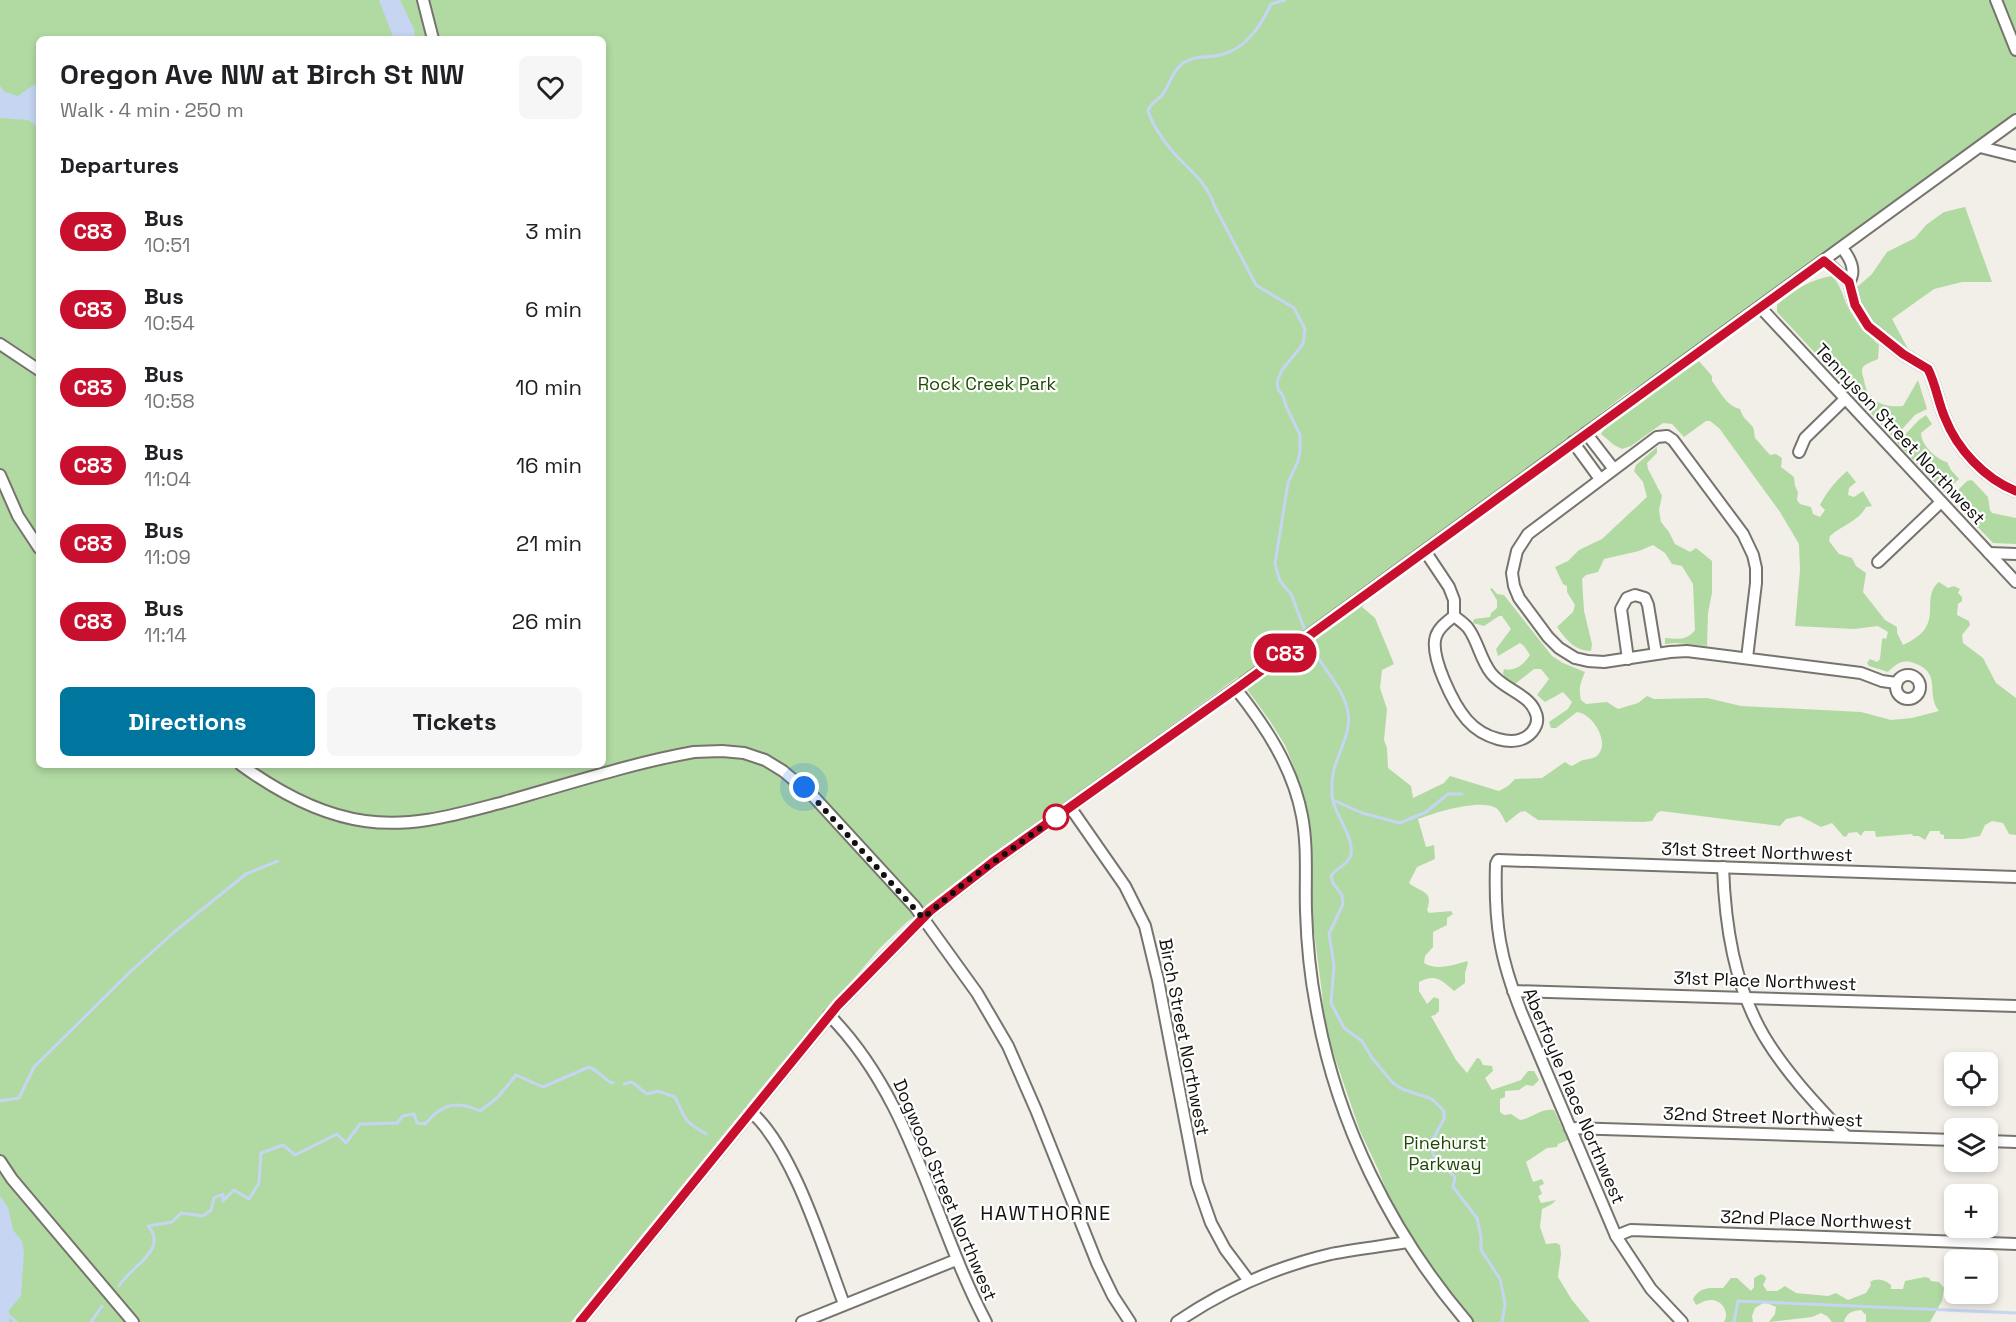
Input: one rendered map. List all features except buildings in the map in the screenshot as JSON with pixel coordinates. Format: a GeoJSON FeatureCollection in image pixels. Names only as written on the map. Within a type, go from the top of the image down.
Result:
{"type":"FeatureCollection","features":[{"type":"Feature","properties":{"kind":"street"},"geometry":{"type":"LineString","coordinates":[[423,0],[432,36]]}},
{"type":"Feature","properties":{"kind":"street"},"geometry":{"type":"LineString","coordinates":[[1996,0],[2016,50]]}},
{"type":"Feature","properties":{"kind":"street"},"geometry":{"type":"LineString","coordinates":[[580,1322],[829,1015],[869,971],[923,918],[966,882],[1761,308],[2016,120]]}},
{"type":"Feature","properties":{"kind":"street"},"geometry":{"type":"LineString","coordinates":[[1980,147],[2016,156]]}},
{"type":"Feature","properties":{"kind":"street"},"geometry":{"type":"LineString","coordinates":[[1842,248],[1850,258],[1852,266],[1852,277],[1849,282]]}},
{"type":"Feature","properties":{"kind":"street"},"geometry":{"type":"LineString","coordinates":[[1824,261],[1849,282],[1855,305],[1868,326],[1894,348],[1928,369],[1945,419],[1962,448],[1989,475],[2016,491]]}},
{"type":"Feature","properties":{"kind":"street","name":"Tennyson Street Northwest"},"geometry":{"type":"LineString","coordinates":[[1761,308],[2016,582]]}},
{"type":"Feature","properties":{"kind":"street"},"geometry":{"type":"LineString","coordinates":[[0,344],[36,368]]}},
{"type":"Feature","properties":{"kind":"street"},"geometry":{"type":"LineString","coordinates":[[1799,452],[1805,438],[1845,399]]}},
{"type":"Feature","properties":{"kind":"street"},"geometry":{"type":"LineString","coordinates":[[1586,433],[1614,468]]}},
{"type":"Feature","properties":{"kind":"street"},"geometry":{"type":"LineString","coordinates":[[1747,658],[1756,572],[1753,555],[1743,534],[1670,438],[1664,435],[1657,437],[1614,468],[1524,538],[1514,558],[1513,582],[1519,598],[1548,637],[1563,651],[1577,659],[1591,662],[1687,651],[1861,673],[1882,681],[1896,683]]}},
{"type":"Feature","properties":{"kind":"street"},"geometry":{"type":"LineString","coordinates":[[1573,442],[1600,479]]}},
{"type":"Feature","properties":{"kind":"street"},"geometry":{"type":"LineString","coordinates":[[0,475],[18,516],[36,543]]}},
{"type":"Feature","properties":{"kind":"street"},"geometry":{"type":"LineString","coordinates":[[1878,562],[1941,502]]}},
{"type":"Feature","properties":{"kind":"street"},"geometry":{"type":"LineString","coordinates":[[1425,551],[1449,587],[1454,600],[1454,616],[1437,633],[1435,645],[1444,680],[1459,710],[1472,725],[1499,739],[1509,742],[1523,739],[1537,724],[1534,708],[1526,699],[1504,687],[1493,676],[1485,665],[1470,631],[1454,616]]}},
{"type":"Feature","properties":{"kind":"street"},"geometry":{"type":"LineString","coordinates":[[1989,553],[2016,554]]}},
{"type":"Feature","properties":{"kind":"street"},"geometry":{"type":"LineString","coordinates":[[1628,659],[1621,609],[1627,598],[1635,595],[1645,598],[1648,605],[1656,654]]}},
{"type":"Feature","properties":{"kind":"street"},"geometry":{"type":"LineString","coordinates":[[1236,689],[1276,747],[1298,798],[1304,825],[1310,964],[1324,1047],[1340,1100],[1366,1164],[1389,1210],[1448,1300],[1467,1322]]}},
{"type":"Feature","properties":{"kind":"street"},"geometry":{"type":"LineString","coordinates":[[246,768],[288,794],[328,812],[359,820],[396,824],[448,817],[689,753],[722,751],[744,753],[774,765],[804,787],[907,898],[977,993],[1008,1046],[1097,1263],[1113,1296],[1130,1322]]}},
{"type":"Feature","properties":{"kind":"street","name":"Birch Street Northwest"},"geometry":{"type":"LineString","coordinates":[[1070,807],[1125,885],[1145,926],[1158,981],[1197,1183],[1214,1230],[1249,1281]]}},
{"type":"Feature","properties":{"kind":"street","name":"31st Street Northwest"},"geometry":{"type":"LineString","coordinates":[[1498,860],[2016,877]]}},
{"type":"Feature","properties":{"kind":"street","name":"Aberfoyle Place Northwest"},"geometry":{"type":"LineString","coordinates":[[1498,860],[1495,892],[1498,936],[1503,962],[1513,991],[1616,1236],[1651,1289],[1682,1322]]}},
{"type":"Feature","properties":{"kind":"street"},"geometry":{"type":"LineString","coordinates":[[1723,867],[1731,944],[1746,997],[1774,1052],[1813,1101],[1846,1136]]}},
{"type":"Feature","properties":{"kind":"street","name":"31st Place Northwest"},"geometry":{"type":"LineString","coordinates":[[1513,991],[2016,1006]]}},
{"type":"Feature","properties":{"kind":"street","name":"Dogwood Street Northwest"},"geometry":{"type":"LineString","coordinates":[[829,1015],[866,1060],[894,1106],[915,1153],[956,1260],[986,1322]]}},
{"type":"Feature","properties":{"kind":"street"},"geometry":{"type":"LineString","coordinates":[[751,1112],[767,1129],[792,1172],[844,1304]]}},
{"type":"Feature","properties":{"kind":"street","name":"32nd Street Northwest"},"geometry":{"type":"LineString","coordinates":[[1570,1128],[1944,1140]]}},
{"type":"Feature","properties":{"kind":"street"},"geometry":{"type":"LineString","coordinates":[[1998,1141],[2016,1142]]}},
{"type":"Feature","properties":{"kind":"street"},"geometry":{"type":"LineString","coordinates":[[0,1161],[12,1179],[133,1322]]}},
{"type":"Feature","properties":{"kind":"street","name":"32nd Place Northwest"},"geometry":{"type":"LineString","coordinates":[[1616,1236],[1631,1230],[2016,1244]]}},
{"type":"Feature","properties":{"kind":"street"},"geometry":{"type":"LineString","coordinates":[[1177,1322],[1206,1303],[1249,1281],[1323,1256],[1408,1242]]}},
{"type":"Feature","properties":{"kind":"street"},"geometry":{"type":"LineString","coordinates":[[802,1322],[956,1260]]}},
{"type":"Feature","properties":{"kind":"green space","name":"Rock Creek Park"},"geometry":{"type":"Polygon","coordinates":[[[0,0],[2016,0],[2016,116],[1697,348],[1623,396],[1408,558],[1362,607],[1375,618],[1394,664],[1382,670],[1380,688],[1387,709],[1384,740],[1387,748],[1388,768],[1411,786],[1413,798],[1444,783],[1450,776],[1499,791],[1515,779],[1542,778],[1565,762],[1573,766],[1597,756],[1601,750],[1601,737],[1598,730],[1594,723],[1583,714],[1577,712],[1556,728],[1551,728],[1549,722],[1568,709],[1572,702],[1563,692],[1545,702],[1537,695],[1549,679],[1541,669],[1534,669],[1515,684],[1506,680],[1504,669],[1519,666],[1530,655],[1520,643],[1498,656],[1496,649],[1511,629],[1502,616],[1484,626],[1473,623],[1474,619],[1490,617],[1497,608],[1497,600],[1490,589],[1492,588],[1497,594],[1504,595],[1552,656],[1585,672],[1580,692],[1581,700],[1586,704],[1607,702],[1618,709],[1638,703],[1647,696],[1654,699],[1707,698],[1741,706],[1861,712],[1891,720],[1912,718],[1939,711],[1933,698],[1931,678],[1923,667],[1903,662],[1888,672],[1869,666],[1867,663],[1870,659],[1877,662],[1880,659],[1882,640],[1886,639],[1888,632],[1878,626],[1854,629],[1795,626],[1800,570],[1799,544],[1780,512],[1719,428],[1710,421],[1706,421],[1684,437],[1672,424],[1663,423],[1631,446],[1622,449],[1601,434],[1606,426],[1699,361],[1712,376],[1712,381],[1724,398],[1731,405],[1740,409],[1753,428],[1755,438],[1770,455],[1776,454],[1782,458],[1781,467],[1794,477],[1798,492],[1797,500],[1800,504],[1811,507],[1813,514],[1820,517],[1825,510],[1820,505],[1847,471],[1856,482],[1849,488],[1848,495],[1854,497],[1863,491],[1872,506],[1866,507],[1859,516],[1830,536],[1829,541],[1839,554],[1852,558],[1856,566],[1866,573],[1863,592],[1885,620],[1897,627],[1897,633],[1903,645],[1919,635],[1929,622],[1932,592],[1939,582],[1948,588],[1954,586],[1960,589],[1958,593],[1962,597],[1962,601],[1958,604],[1957,615],[1969,621],[1970,625],[1962,635],[1963,643],[1983,658],[1996,683],[2016,698],[2016,835],[2009,834],[2003,823],[1992,821],[1985,825],[1980,836],[1963,839],[1944,839],[1940,831],[1930,831],[1925,840],[1912,834],[1876,837],[1875,831],[1864,831],[1861,836],[1857,832],[1848,833],[1844,837],[1832,823],[1821,827],[1800,816],[1786,819],[1780,826],[1661,811],[1652,821],[1644,822],[1538,820],[1525,811],[1520,812],[1506,823],[1501,813],[1489,805],[1457,807],[1418,819],[1426,847],[1434,845],[1435,859],[1417,867],[1409,883],[1428,895],[1427,910],[1429,913],[1451,911],[1453,914],[1447,918],[1447,925],[1433,932],[1433,947],[1425,956],[1424,963],[1439,967],[1467,961],[1468,963],[1465,983],[1454,991],[1438,979],[1430,978],[1419,982],[1419,991],[1427,1004],[1434,997],[1439,999],[1439,1011],[1431,1016],[1456,1060],[1467,1073],[1477,1058],[1483,1065],[1492,1066],[1493,1071],[1485,1078],[1492,1090],[1521,1080],[1528,1071],[1534,1071],[1539,1080],[1533,1086],[1526,1085],[1519,1090],[1505,1091],[1505,1097],[1500,1099],[1500,1112],[1504,1115],[1511,1114],[1520,1120],[1545,1110],[1554,1110],[1568,1140],[1558,1144],[1557,1147],[1547,1148],[1526,1162],[1533,1182],[1542,1179],[1544,1184],[1539,1186],[1542,1194],[1538,1196],[1541,1203],[1556,1200],[1542,1209],[1540,1227],[1546,1244],[1560,1245],[1558,1277],[1572,1300],[1590,1322],[1471,1322],[1451,1298],[1394,1210],[1360,1131],[1325,1029],[1309,893],[1311,858],[1309,817],[1285,745],[1238,677],[982,863],[907,922],[880,948],[778,1067],[571,1322],[0,1322],[0,0]]]}},
{"type":"Feature","properties":{"kind":"green space"},"geometry":{"type":"Polygon","coordinates":[[[1965,207],[1992,282],[1962,282],[1934,289],[1892,319],[1909,351],[1876,325],[1865,310],[1855,289],[1872,274],[1887,252],[1915,238],[1926,225],[1944,212],[1965,207]]]}},
{"type":"Feature","properties":{"kind":"green space"},"geometry":{"type":"Polygon","coordinates":[[[1832,276],[1856,320],[1879,345],[1878,359],[1865,365],[1862,369],[1866,387],[1872,398],[1889,406],[1903,406],[1918,380],[1927,409],[1915,415],[1894,438],[1777,312],[1777,305],[1795,290],[1832,276]]]}},
{"type":"Feature","properties":{"kind":"green space"},"geometry":{"type":"Polygon","coordinates":[[[1926,415],[1932,424],[1921,433],[1924,442],[1934,455],[1947,462],[1959,479],[1944,492],[1897,443],[1926,415]]]}},
{"type":"Feature","properties":{"kind":"green space"},"geometry":{"type":"Polygon","coordinates":[[[1657,447],[1657,453],[1647,463],[1662,496],[1659,510],[1661,522],[1675,544],[1690,552],[1696,548],[1712,561],[1712,593],[1708,613],[1707,646],[1665,644],[1665,638],[1685,638],[1695,630],[1693,584],[1682,566],[1672,564],[1665,553],[1653,545],[1639,551],[1604,559],[1598,572],[1586,575],[1582,579],[1584,611],[1592,644],[1591,651],[1580,649],[1571,644],[1557,627],[1573,612],[1575,605],[1555,567],[1568,561],[1579,550],[1602,539],[1647,497],[1643,482],[1634,471],[1636,465],[1657,447]]]}},
{"type":"Feature","properties":{"kind":"green space"},"geometry":{"type":"Polygon","coordinates":[[[1972,480],[1988,497],[1992,513],[2016,518],[2016,544],[1993,543],[1950,498],[1967,481],[1972,480]]]}},
{"type":"Feature","properties":{"kind":"green space"},"geometry":{"type":"Polygon","coordinates":[[[1761,1274],[1765,1276],[1763,1285],[1767,1291],[1777,1291],[1785,1286],[1796,1293],[1828,1296],[1836,1293],[1848,1300],[1866,1293],[1871,1285],[1870,1282],[1875,1280],[1886,1282],[1891,1285],[1891,1289],[1903,1289],[1905,1281],[1925,1277],[1939,1282],[1944,1288],[1942,1301],[1930,1322],[1866,1322],[1866,1315],[1861,1310],[1850,1313],[1844,1322],[1832,1322],[1821,1313],[1812,1317],[1769,1322],[1775,1314],[1776,1307],[1765,1302],[1755,1308],[1752,1316],[1753,1322],[1724,1322],[1726,1314],[1722,1304],[1709,1300],[1696,1305],[1693,1299],[1702,1290],[1723,1288],[1731,1278],[1737,1278],[1751,1291],[1754,1287],[1754,1278],[1761,1274]]]}},
{"type":"Feature","properties":{"kind":"water"},"geometry":{"type":"Polygon","coordinates":[[[379,0],[400,0],[414,29],[415,36],[393,36],[379,0]]]}},
{"type":"Feature","properties":{"kind":"water"},"geometry":{"type":"Polygon","coordinates":[[[36,85],[36,126],[28,120],[0,118],[0,86],[5,92],[18,96],[36,85]]]}},
{"type":"Feature","properties":{"kind":"water"},"geometry":{"type":"Polygon","coordinates":[[[0,1196],[8,1207],[13,1230],[22,1241],[24,1253],[21,1296],[9,1310],[9,1322],[0,1322],[0,1196]]]}},
{"type":"Feature","properties":{"kind":"waterway"},"geometry":{"type":"LineString","coordinates":[[1285,0],[1271,4],[1257,29],[1237,48],[1220,55],[1188,60],[1179,66],[1163,94],[1148,111],[1166,143],[1207,190],[1256,285],[1294,308],[1305,329],[1303,344],[1282,370],[1277,382],[1278,389],[1300,435],[1300,450],[1298,461],[1288,483],[1275,564],[1280,581],[1291,594],[1306,633]]}},
{"type":"Feature","properties":{"kind":"waterway"},"geometry":{"type":"LineString","coordinates":[[1308,639],[1341,692],[1349,720],[1332,784],[1333,801],[1351,844],[1351,851],[1348,860],[1331,876],[1342,895],[1343,904],[1329,934],[1334,965],[1331,1003],[1344,1028],[1362,1041],[1372,1058],[1393,1083],[1402,1089],[1432,1099],[1444,1111],[1444,1119],[1432,1141],[1433,1154],[1436,1160],[1455,1177],[1453,1187],[1477,1218],[1481,1250],[1500,1279],[1505,1305],[1502,1322]]}},
{"type":"Feature","properties":{"kind":"waterway"},"geometry":{"type":"LineString","coordinates":[[1333,800],[1362,813],[1400,823],[1426,812],[1448,794],[1462,794]]}},
{"type":"Feature","properties":{"kind":"waterway"},"geometry":{"type":"LineString","coordinates":[[0,1101],[19,1098],[34,1067],[173,933],[246,874],[278,861]]}},
{"type":"Feature","properties":{"kind":"waterway"},"geometry":{"type":"LineString","coordinates":[[119,1286],[151,1250],[154,1243],[148,1226],[172,1222],[181,1213],[203,1216],[211,1210],[214,1198],[223,1194],[223,1201],[234,1190],[249,1199],[259,1183],[261,1153],[283,1145],[295,1155],[337,1134],[346,1143],[360,1124],[397,1123],[403,1116],[414,1114],[417,1123],[425,1124],[437,1112],[450,1106],[464,1106],[480,1111],[498,1097],[516,1075],[543,1087],[589,1067],[613,1083]]}},
{"type":"Feature","properties":{"kind":"waterway"},"geometry":{"type":"LineString","coordinates":[[624,1084],[632,1082],[647,1094],[658,1091],[675,1097],[686,1119],[706,1134]]}},
{"type":"Feature","properties":{"kind":"waterway"},"geometry":{"type":"LineString","coordinates":[[1734,1322],[1738,1301],[2016,1313]]}},
{"type":"Feature","properties":{"kind":"waterway"},"geometry":{"type":"LineString","coordinates":[[91,1322],[102,1306]]}},
{"type":"Feature","properties":{"kind":"waterway"},"geometry":{"type":"LineString","coordinates":[[0,1308],[16,1322]]}},
{"type":"Feature","properties":{"kind":"bus line","name":"C83"},"geometry":{"type":"LineString","coordinates":[[580,1322],[838,1005],[930,911],[993,862],[1236,689],[1824,261],[1849,282],[1858,312],[1868,326],[1886,342],[1928,369],[1945,419],[1962,448],[1989,475],[2016,491]]}},
{"type":"Feature","properties":{"kind":"district","name":"HAWTHORNE"},"geometry":{"type":"Point","coordinates":[1046,1213]}},
{"type":"Feature","properties":{"kind":"route"},"geometry":{"type":"LineString","coordinates":[[804,787],[923,918],[966,882],[1056,817]]}},
{"type":"Feature","properties":{"kind":"park label","name":"Pinehurst Parkway"},"geometry":{"type":"Point","coordinates":[1445,1153]}}]}
